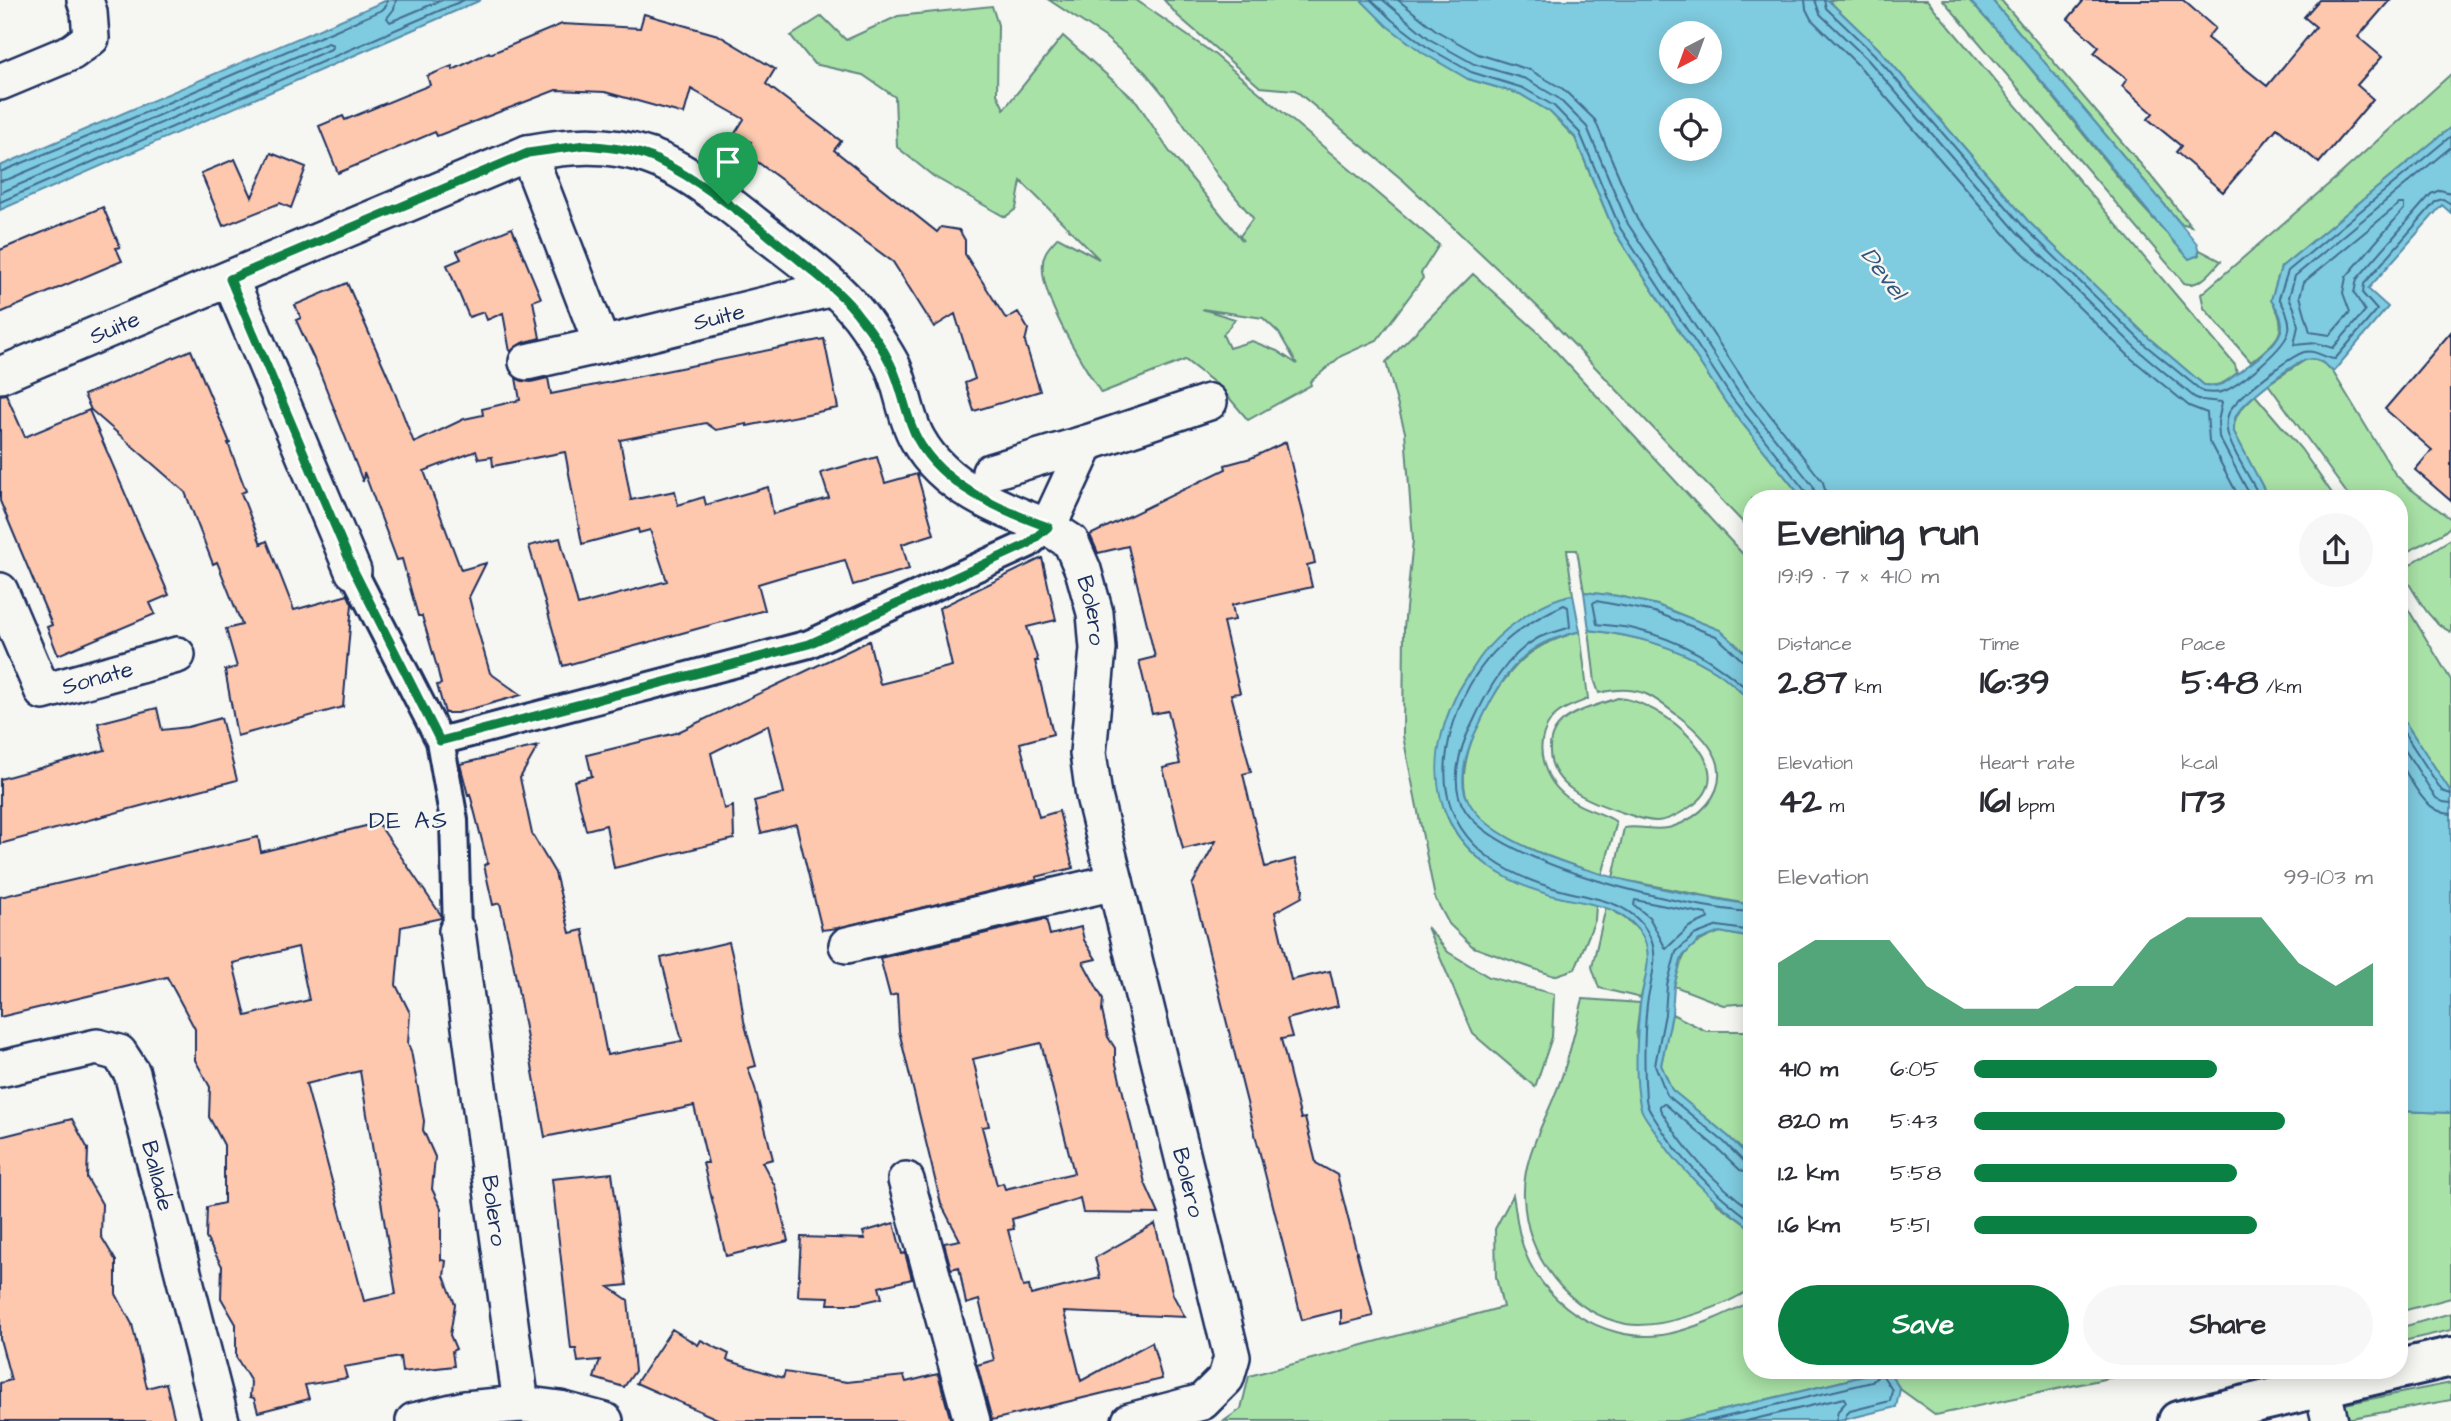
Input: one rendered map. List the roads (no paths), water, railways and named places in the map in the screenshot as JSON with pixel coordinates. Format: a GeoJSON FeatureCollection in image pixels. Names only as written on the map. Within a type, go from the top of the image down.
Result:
{"type":"FeatureCollection","features":[{"type":"Feature","properties":{"kind":"main road"},"geometry":{"type":"LineString","coordinates":[[2408,1367],[2451,1357]]}},
{"type":"Feature","properties":{"kind":"main road"},"geometry":{"type":"LineString","coordinates":[[2178,1421],[2324,1393],[2368,1379]]}},
{"type":"Feature","properties":{"kind":"street"},"geometry":{"type":"LineString","coordinates":[[0,82],[72,52],[91,38],[85,0]]}},
{"type":"Feature","properties":{"kind":"street","name":"Suite"},"geometry":{"type":"LineString","coordinates":[[0,375],[528,153],[585,145],[612,148],[650,157],[687,176],[728,204],[833,288],[859,315],[892,365],[918,440],[945,475],[1012,514],[1048,527]]}},
{"type":"Feature","properties":{"kind":"street"},"geometry":{"type":"LineString","coordinates":[[528,153],[602,345]]}},
{"type":"Feature","properties":{"kind":"street"},"geometry":{"type":"LineString","coordinates":[[230,279],[354,571],[440,741],[454,820],[457,931]]}},
{"type":"Feature","properties":{"kind":"street","name":"Suite"},"geometry":{"type":"LineString","coordinates":[[527,362],[833,288]]}},
{"type":"Feature","properties":{"kind":"street"},"geometry":{"type":"LineString","coordinates":[[989,472],[1209,402]]}},
{"type":"Feature","properties":{"kind":"street"},"geometry":{"type":"LineString","coordinates":[[440,741],[809,644],[1028,544],[1048,527],[1087,443]]}},
{"type":"Feature","properties":{"kind":"street","name":"Bolero"},"geometry":{"type":"LineString","coordinates":[[1048,527],[1071,542],[1083,570],[1095,613],[1098,649],[1088,753],[1094,796],[1232,1357],[1226,1377],[1202,1402],[1130,1421]]}},
{"type":"Feature","properties":{"kind":"street","name":"Sonate"},"geometry":{"type":"LineString","coordinates":[[0,591],[43,692],[177,655]]}},
{"type":"Feature","properties":{"kind":"street"},"geometry":{"type":"LineString","coordinates":[[847,945],[1115,882]]}},
{"type":"Feature","properties":{"kind":"street","name":"Bolero"},"geometry":{"type":"LineString","coordinates":[[457,931],[520,1404]]}},
{"type":"Feature","properties":{"kind":"street","name":"Ballade"},"geometry":{"type":"LineString","coordinates":[[0,1069],[97,1047],[119,1052],[132,1073],[221,1421]]}},
{"type":"Feature","properties":{"kind":"street"},"geometry":{"type":"LineString","coordinates":[[906,1180],[972,1421]]}},
{"type":"Feature","properties":{"kind":"street"},"geometry":{"type":"LineString","coordinates":[[414,1421],[465,1409],[520,1404],[556,1415],[606,1421]]}},
{"type":"Feature","properties":{"kind":"water"},"geometry":{"type":"Polygon","coordinates":[[[387,0],[481,0],[0,210],[0,166],[387,0]]]}},
{"type":"Feature","properties":{"kind":"water","name":"Devel"},"geometry":{"type":"Polygon","coordinates":[[[1361,0],[1828,0],[1879,49],[2028,221],[2150,339],[2204,385],[2223,384],[2272,346],[2281,331],[2282,323],[2271,300],[2281,267],[2451,127],[2451,213],[2442,205],[2368,289],[2388,307],[2333,372],[2317,360],[2303,361],[2272,381],[2237,413],[2234,432],[2264,490],[1796,490],[1726,403],[1614,231],[1575,137],[1550,112],[1520,94],[1468,79],[1423,53],[1387,26],[1361,0]]]}},
{"type":"Feature","properties":{"kind":"water"},"geometry":{"type":"Polygon","coordinates":[[[1969,0],[1992,0],[2180,223],[2197,244],[2199,255],[2189,259],[2027,64],[1969,0]]]}},
{"type":"Feature","properties":{"kind":"water"},"geometry":{"type":"Polygon","coordinates":[[[1584,592],[1657,605],[1720,630],[1743,651],[1743,694],[1719,673],[1684,654],[1623,635],[1589,630],[1584,592]]]}},
{"type":"Feature","properties":{"kind":"water"},"geometry":{"type":"Polygon","coordinates":[[[1573,595],[1580,631],[1548,641],[1533,650],[1522,658],[1505,678],[1484,713],[1468,750],[1463,779],[1466,796],[1483,820],[1513,840],[1551,857],[1640,884],[1743,903],[1743,936],[1720,932],[1699,940],[1682,957],[1674,986],[1672,1014],[1661,1065],[1672,1090],[1743,1151],[1743,1222],[1710,1196],[1685,1171],[1642,1111],[1637,1081],[1637,1041],[1648,953],[1643,937],[1626,917],[1614,911],[1550,895],[1517,882],[1488,866],[1466,846],[1450,822],[1440,796],[1437,766],[1442,734],[1456,695],[1479,659],[1496,639],[1534,610],[1573,595]]]}},
{"type":"Feature","properties":{"kind":"water"},"geometry":{"type":"Polygon","coordinates":[[[2408,727],[2451,792],[2451,1113],[2408,1111],[2408,727]]]}},
{"type":"Feature","properties":{"kind":"water"},"geometry":{"type":"Polygon","coordinates":[[[1851,1379],[1894,1379],[1900,1389],[1896,1407],[1839,1421],[1678,1421],[1851,1379]]]}},
{"type":"Feature","properties":{"kind":"district","name":"DE AS"},"geometry":{"type":"Point","coordinates":[409,820]}}]}
